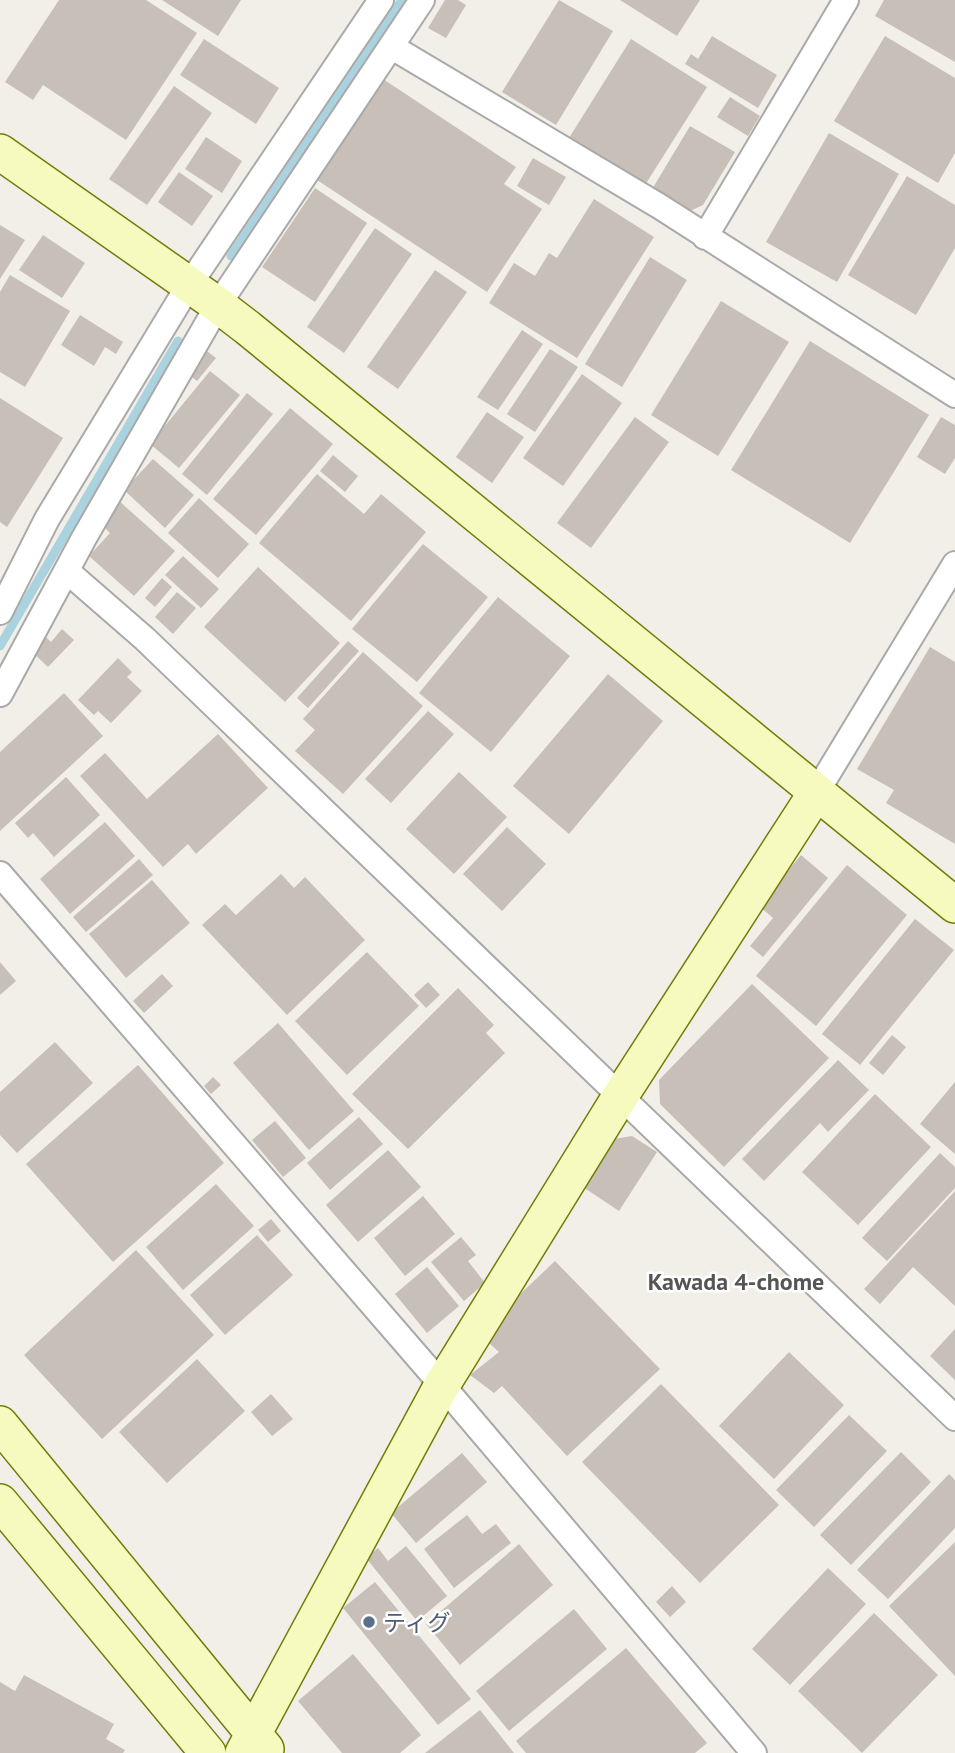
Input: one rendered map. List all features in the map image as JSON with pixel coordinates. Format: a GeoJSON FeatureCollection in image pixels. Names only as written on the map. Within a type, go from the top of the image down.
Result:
{"type":"FeatureCollection","features":[{"type":"Feature","properties":{"kind":"street"},"geometry":{"type":"LineString","coordinates":[[0,612],[47,519],[189,285],[381,0]]}},
{"type":"Feature","properties":{"kind":"street"},"geometry":{"type":"LineString","coordinates":[[0,694],[84,538],[218,305],[422,0]]}},
{"type":"Feature","properties":{"kind":"street"},"geometry":{"type":"LineString","coordinates":[[705,237],[846,0]]}},
{"type":"Feature","properties":{"kind":"street"},"geometry":{"type":"LineString","coordinates":[[393,47],[659,206],[955,395]]}},
{"type":"Feature","properties":{"kind":"street"},"geometry":{"type":"LineString","coordinates":[[0,152],[218,305],[955,905]]}},
{"type":"Feature","properties":{"kind":"street"},"geometry":{"type":"LineString","coordinates":[[0,1424],[255,1746],[442,1385],[621,1096],[816,793],[955,564]]}},
{"type":"Feature","properties":{"kind":"street"},"geometry":{"type":"LineString","coordinates":[[68,572],[145,639],[955,1419]]}},
{"type":"Feature","properties":{"kind":"street"},"geometry":{"type":"LineString","coordinates":[[0,874],[442,1385],[754,1753]]}},
{"type":"Feature","properties":{"kind":"street"},"geometry":{"type":"LineString","coordinates":[[0,1503],[208,1753]]}},
{"type":"Feature","properties":{"kind":"building"},"geometry":{"type":"Polygon","coordinates":[[[59,0],[146,0],[197,33],[126,140],[43,85],[33,100],[5,82],[59,0]]]}},
{"type":"Feature","properties":{"kind":"building"},"geometry":{"type":"Polygon","coordinates":[[[162,0],[241,0],[218,36],[162,0]]]}},
{"type":"Feature","properties":{"kind":"building"},"geometry":{"type":"Polygon","coordinates":[[[445,0],[458,0],[466,5],[446,38],[428,28],[445,0]]]}},
{"type":"Feature","properties":{"kind":"building"},"geometry":{"type":"Polygon","coordinates":[[[559,0],[613,31],[556,125],[502,92],[559,0]]]}},
{"type":"Feature","properties":{"kind":"building"},"geometry":{"type":"Polygon","coordinates":[[[620,0],[700,0],[677,36],[620,0]]]}},
{"type":"Feature","properties":{"kind":"building"},"geometry":{"type":"Polygon","coordinates":[[[884,0],[955,0],[955,62],[875,16],[884,0]]]}},
{"type":"Feature","properties":{"kind":"building"},"geometry":{"type":"Polygon","coordinates":[[[712,36],[777,75],[758,108],[685,64],[691,54],[698,59],[712,36]]]}},
{"type":"Feature","properties":{"kind":"building"},"geometry":{"type":"Polygon","coordinates":[[[885,36],[955,78],[955,153],[938,183],[834,121],[885,36]]]}},
{"type":"Feature","properties":{"kind":"building"},"geometry":{"type":"Polygon","coordinates":[[[204,39],[279,88],[256,124],[180,75],[204,39]]]}},
{"type":"Feature","properties":{"kind":"building"},"geometry":{"type":"Polygon","coordinates":[[[631,39],[707,87],[645,185],[569,138],[631,39]]]}},
{"type":"Feature","properties":{"kind":"building"},"geometry":{"type":"Polygon","coordinates":[[[383,79],[516,167],[504,184],[542,209],[487,292],[317,180],[383,79]]]}},
{"type":"Feature","properties":{"kind":"building"},"geometry":{"type":"Polygon","coordinates":[[[174,86],[212,113],[147,205],[109,179],[174,86]]]}},
{"type":"Feature","properties":{"kind":"building"},"geometry":{"type":"Polygon","coordinates":[[[730,97],[760,116],[748,136],[717,117],[730,97]]]}},
{"type":"Feature","properties":{"kind":"building"},"geometry":{"type":"Polygon","coordinates":[[[690,126],[735,152],[703,205],[688,212],[651,191],[690,126]]]}},
{"type":"Feature","properties":{"kind":"building"},"geometry":{"type":"Polygon","coordinates":[[[829,133],[899,174],[837,282],[766,242],[829,133]]]}},
{"type":"Feature","properties":{"kind":"building"},"geometry":{"type":"Polygon","coordinates":[[[206,137],[242,161],[222,193],[185,169],[206,137]]]}},
{"type":"Feature","properties":{"kind":"building"},"geometry":{"type":"Polygon","coordinates":[[[533,158],[566,177],[549,205],[517,186],[533,158]]]}},
{"type":"Feature","properties":{"kind":"building"},"geometry":{"type":"Polygon","coordinates":[[[179,172],[213,196],[192,226],[158,202],[179,172]]]}},
{"type":"Feature","properties":{"kind":"building"},"geometry":{"type":"Polygon","coordinates":[[[907,176],[955,205],[955,248],[916,315],[848,275],[907,176]]]}},
{"type":"Feature","properties":{"kind":"building"},"geometry":{"type":"Polygon","coordinates":[[[315,188],[367,223],[315,302],[262,267],[315,188]]]}},
{"type":"Feature","properties":{"kind":"building"},"geometry":{"type":"Polygon","coordinates":[[[594,199],[654,237],[577,358],[489,303],[514,263],[535,276],[549,253],[557,258],[594,199]]]}},
{"type":"Feature","properties":{"kind":"building"},"geometry":{"type":"Polygon","coordinates":[[[0,225],[25,240],[0,279],[0,225]]]}},
{"type":"Feature","properties":{"kind":"building"},"geometry":{"type":"Polygon","coordinates":[[[375,228],[412,254],[344,353],[307,327],[375,228]]]}},
{"type":"Feature","properties":{"kind":"building"},"geometry":{"type":"Polygon","coordinates":[[[43,235],[85,263],[62,298],[19,270],[43,235]]]}},
{"type":"Feature","properties":{"kind":"building"},"geometry":{"type":"Polygon","coordinates":[[[650,257],[687,280],[622,387],[585,364],[650,257]]]}},
{"type":"Feature","properties":{"kind":"building"},"geometry":{"type":"Polygon","coordinates":[[[435,270],[467,292],[398,389],[367,367],[435,270]]]}},
{"type":"Feature","properties":{"kind":"building"},"geometry":{"type":"Polygon","coordinates":[[[10,275],[70,311],[25,387],[0,372],[0,292],[10,275]]]}},
{"type":"Feature","properties":{"kind":"building"},"geometry":{"type":"Polygon","coordinates":[[[721,301],[789,342],[718,456],[651,415],[721,301]]]}},
{"type":"Feature","properties":{"kind":"building"},"geometry":{"type":"Polygon","coordinates":[[[80,315],[123,342],[116,354],[105,347],[94,366],[61,345],[80,315]]]}},
{"type":"Feature","properties":{"kind":"building"},"geometry":{"type":"Polygon","coordinates":[[[522,330],[543,344],[498,410],[477,397],[522,330]]]}},
{"type":"Feature","properties":{"kind":"building"},"geometry":{"type":"Polygon","coordinates":[[[810,341],[929,415],[850,543],[731,470],[810,341]]]}},
{"type":"Feature","properties":{"kind":"building"},"geometry":{"type":"Polygon","coordinates":[[[203,348],[216,358],[197,381],[185,372],[203,348]]]}},
{"type":"Feature","properties":{"kind":"building"},"geometry":{"type":"Polygon","coordinates":[[[550,349],[578,367],[535,432],[507,414],[550,349]]]}},
{"type":"Feature","properties":{"kind":"building"},"geometry":{"type":"Polygon","coordinates":[[[210,371],[240,395],[179,468],[150,444],[210,371]]]}},
{"type":"Feature","properties":{"kind":"building"},"geometry":{"type":"Polygon","coordinates":[[[582,374],[622,403],[563,486],[523,458],[582,374]]]}},
{"type":"Feature","properties":{"kind":"building"},"geometry":{"type":"Polygon","coordinates":[[[247,393],[273,414],[207,495],[182,474],[247,393]]]}},
{"type":"Feature","properties":{"kind":"building"},"geometry":{"type":"Polygon","coordinates":[[[0,398],[63,438],[7,527],[0,522],[0,398]]]}},
{"type":"Feature","properties":{"kind":"building"},"geometry":{"type":"Polygon","coordinates":[[[290,408],[333,444],[256,535],[213,499],[290,408]]]}},
{"type":"Feature","properties":{"kind":"building"},"geometry":{"type":"Polygon","coordinates":[[[487,412],[524,437],[492,483],[456,457],[487,412]]]}},
{"type":"Feature","properties":{"kind":"building"},"geometry":{"type":"Polygon","coordinates":[[[635,417],[669,442],[591,548],[557,523],[635,417]]]}},
{"type":"Feature","properties":{"kind":"building"},"geometry":{"type":"Polygon","coordinates":[[[941,417],[955,425],[955,458],[945,474],[917,457],[941,417]]]}},
{"type":"Feature","properties":{"kind":"building"},"geometry":{"type":"Polygon","coordinates":[[[333,455],[358,476],[345,492],[320,471],[333,455]]]}},
{"type":"Feature","properties":{"kind":"building"},"geometry":{"type":"Polygon","coordinates":[[[153,459],[194,495],[165,528],[124,490],[153,459]]]}},
{"type":"Feature","properties":{"kind":"building"},"geometry":{"type":"Polygon","coordinates":[[[317,474],[364,514],[381,494],[426,532],[351,621],[259,543],[317,474]]]}},
{"type":"Feature","properties":{"kind":"building"},"geometry":{"type":"Polygon","coordinates":[[[199,498],[249,544],[218,578],[168,533],[199,498]]]}},
{"type":"Feature","properties":{"kind":"building"},"geometry":{"type":"Polygon","coordinates":[[[118,500],[175,551],[134,596],[89,556],[110,533],[99,522],[118,500]]]}},
{"type":"Feature","properties":{"kind":"building"},"geometry":{"type":"Polygon","coordinates":[[[423,544],[488,597],[417,682],[352,629],[423,544]]]}},
{"type":"Feature","properties":{"kind":"building"},"geometry":{"type":"Polygon","coordinates":[[[183,556],[219,589],[201,608],[165,575],[183,556]]]}},
{"type":"Feature","properties":{"kind":"building"},"geometry":{"type":"Polygon","coordinates":[[[258,567],[340,643],[285,702],[204,627],[258,567]]]}},
{"type":"Feature","properties":{"kind":"building"},"geometry":{"type":"Polygon","coordinates":[[[162,578],[172,587],[155,607],[145,598],[162,578]]]}},
{"type":"Feature","properties":{"kind":"building"},"geometry":{"type":"Polygon","coordinates":[[[177,592],[196,608],[173,634],[155,617],[177,592]]]}},
{"type":"Feature","properties":{"kind":"building"},"geometry":{"type":"Polygon","coordinates":[[[498,597],[570,656],[491,752],[419,693],[498,597]]]}},
{"type":"Feature","properties":{"kind":"building"},"geometry":{"type":"Polygon","coordinates":[[[62,629],[74,640],[48,667],[31,651],[45,636],[51,642],[62,629]]]}},
{"type":"Feature","properties":{"kind":"building"},"geometry":{"type":"Polygon","coordinates":[[[348,641],[359,651],[308,708],[297,698],[348,641]]]}},
{"type":"Feature","properties":{"kind":"building"},"geometry":{"type":"Polygon","coordinates":[[[930,647],[955,662],[955,844],[886,803],[894,790],[857,769],[930,647]]]}},
{"type":"Feature","properties":{"kind":"building"},"geometry":{"type":"Polygon","coordinates":[[[363,652],[423,706],[343,794],[295,751],[315,730],[303,719],[363,652]]]}},
{"type":"Feature","properties":{"kind":"building"},"geometry":{"type":"Polygon","coordinates":[[[118,658],[132,672],[127,677],[142,691],[111,723],[98,711],[94,715],[78,700],[118,658]]]}},
{"type":"Feature","properties":{"kind":"building"},"geometry":{"type":"Polygon","coordinates":[[[608,674],[663,721],[569,834],[513,786],[608,674]]]}},
{"type":"Feature","properties":{"kind":"building"},"geometry":{"type":"Polygon","coordinates":[[[64,693],[103,736],[0,831],[0,752],[64,693]]]}},
{"type":"Feature","properties":{"kind":"building"},"geometry":{"type":"Polygon","coordinates":[[[428,711],[454,734],[391,803],[365,779],[428,711]]]}},
{"type":"Feature","properties":{"kind":"building"},"geometry":{"type":"Polygon","coordinates":[[[218,734],[268,788],[196,854],[188,844],[163,867],[80,776],[105,753],[147,799],[218,734]]]}},
{"type":"Feature","properties":{"kind":"building"},"geometry":{"type":"Polygon","coordinates":[[[459,772],[507,817],[454,874],[406,829],[459,772]]]}},
{"type":"Feature","properties":{"kind":"building"},"geometry":{"type":"Polygon","coordinates":[[[66,777],[100,815],[54,857],[33,833],[28,838],[15,823],[66,777]]]}},
{"type":"Feature","properties":{"kind":"building"},"geometry":{"type":"Polygon","coordinates":[[[105,822],[135,856],[70,914],[40,879],[105,822]]]}},
{"type":"Feature","properties":{"kind":"building"},"geometry":{"type":"Polygon","coordinates":[[[507,827],[546,864],[502,911],[463,874],[507,827]]]}},
{"type":"Feature","properties":{"kind":"building"},"geometry":{"type":"Polygon","coordinates":[[[801,855],[828,878],[763,957],[750,946],[773,918],[759,906],[801,855]]]}},
{"type":"Feature","properties":{"kind":"building"},"geometry":{"type":"Polygon","coordinates":[[[139,859],[153,875],[86,932],[73,917],[139,859]]]}},
{"type":"Feature","properties":{"kind":"building"},"geometry":{"type":"Polygon","coordinates":[[[847,865],[907,915],[816,1026],[756,976],[847,865]]]}},
{"type":"Feature","properties":{"kind":"building"},"geometry":{"type":"Polygon","coordinates":[[[281,874],[294,888],[305,877],[365,940],[287,1015],[202,925],[225,904],[236,915],[281,874]]]}},
{"type":"Feature","properties":{"kind":"building"},"geometry":{"type":"Polygon","coordinates":[[[152,880],[190,923],[126,978],[89,934],[152,880]]]}},
{"type":"Feature","properties":{"kind":"building"},"geometry":{"type":"Polygon","coordinates":[[[915,919],[954,950],[860,1065],[822,1034],[915,919]]]}},
{"type":"Feature","properties":{"kind":"building"},"geometry":{"type":"Polygon","coordinates":[[[367,952],[419,1006],[347,1075],[295,1021],[367,952]]]}},
{"type":"Feature","properties":{"kind":"building"},"geometry":{"type":"Polygon","coordinates":[[[0,962],[16,981],[0,995],[0,962]]]}},
{"type":"Feature","properties":{"kind":"building"},"geometry":{"type":"Polygon","coordinates":[[[162,974],[173,986],[144,1013],[133,1001],[162,974]]]}},
{"type":"Feature","properties":{"kind":"building"},"geometry":{"type":"Polygon","coordinates":[[[428,982],[440,995],[426,1008],[414,995],[428,982]]]}},
{"type":"Feature","properties":{"kind":"building"},"geometry":{"type":"Polygon","coordinates":[[[752,984],[829,1058],[724,1167],[660,1104],[659,1080],[752,984]]]}},
{"type":"Feature","properties":{"kind":"building"},"geometry":{"type":"Polygon","coordinates":[[[458,988],[494,1025],[486,1033],[505,1053],[408,1149],[352,1094],[458,988]]]}},
{"type":"Feature","properties":{"kind":"building"},"geometry":{"type":"Polygon","coordinates":[[[278,1023],[354,1111],[309,1150],[233,1063],[278,1023]]]}},
{"type":"Feature","properties":{"kind":"building"},"geometry":{"type":"Polygon","coordinates":[[[892,1035],[906,1047],[883,1075],[869,1063],[892,1035]]]}},
{"type":"Feature","properties":{"kind":"building"},"geometry":{"type":"Polygon","coordinates":[[[55,1042],[93,1083],[17,1153],[0,1135],[0,1092],[55,1042]]]}},
{"type":"Feature","properties":{"kind":"building"},"geometry":{"type":"Polygon","coordinates":[[[838,1060],[869,1090],[828,1132],[820,1123],[764,1181],[742,1159],[838,1060]]]}},
{"type":"Feature","properties":{"kind":"building"},"geometry":{"type":"Polygon","coordinates":[[[138,1065],[224,1163],[113,1262],[26,1164],[138,1065]]]}},
{"type":"Feature","properties":{"kind":"building"},"geometry":{"type":"Polygon","coordinates":[[[213,1077],[221,1085],[211,1094],[204,1086],[213,1077]]]}},
{"type":"Feature","properties":{"kind":"building"},"geometry":{"type":"Polygon","coordinates":[[[955,1082],[955,1154],[920,1124],[955,1082]]]}},
{"type":"Feature","properties":{"kind":"building"},"geometry":{"type":"Polygon","coordinates":[[[875,1094],[931,1147],[858,1225],[802,1172],[875,1094]]]}},
{"type":"Feature","properties":{"kind":"building"},"geometry":{"type":"Polygon","coordinates":[[[359,1117],[383,1144],[330,1190],[307,1163],[359,1117]]]}},
{"type":"Feature","properties":{"kind":"building"},"geometry":{"type":"Polygon","coordinates":[[[275,1121],[306,1158],[283,1177],[252,1140],[275,1121]]]}},
{"type":"Feature","properties":{"kind":"building"},"geometry":{"type":"Polygon","coordinates":[[[632,1136],[657,1152],[619,1211],[583,1187],[614,1139],[632,1136]]]}},
{"type":"Feature","properties":{"kind":"building"},"geometry":{"type":"Polygon","coordinates":[[[388,1150],[421,1187],[358,1242],[326,1205],[388,1150]]]}},
{"type":"Feature","properties":{"kind":"building"},"geometry":{"type":"Polygon","coordinates":[[[940,1153],[955,1167],[955,1188],[887,1261],[862,1238],[940,1153]]]}},
{"type":"Feature","properties":{"kind":"building"},"geometry":{"type":"Polygon","coordinates":[[[216,1184],[254,1226],[183,1290],[146,1247],[216,1184]]]}},
{"type":"Feature","properties":{"kind":"building"},"geometry":{"type":"Polygon","coordinates":[[[955,1191],[955,1306],[913,1267],[880,1304],[864,1289],[955,1191]]]}},
{"type":"Feature","properties":{"kind":"building"},"geometry":{"type":"Polygon","coordinates":[[[423,1196],[455,1234],[405,1276],[374,1238],[423,1196]]]}},
{"type":"Feature","properties":{"kind":"building"},"geometry":{"type":"Polygon","coordinates":[[[271,1219],[281,1231],[268,1242],[258,1230],[271,1219]]]}},
{"type":"Feature","properties":{"kind":"building"},"geometry":{"type":"Polygon","coordinates":[[[257,1235],[293,1275],[225,1335],[190,1295],[257,1235]]]}},
{"type":"Feature","properties":{"kind":"building"},"geometry":{"type":"Polygon","coordinates":[[[461,1237],[476,1255],[468,1261],[485,1283],[464,1301],[431,1262],[461,1237]]]}},
{"type":"Feature","properties":{"kind":"building"},"geometry":{"type":"Polygon","coordinates":[[[136,1250],[214,1335],[102,1439],[24,1355],[136,1250]]]}},
{"type":"Feature","properties":{"kind":"building"},"geometry":{"type":"Polygon","coordinates":[[[555,1261],[660,1369],[567,1456],[502,1386],[494,1393],[470,1375],[499,1352],[489,1343],[516,1298],[555,1261]]]}},
{"type":"Feature","properties":{"kind":"building"},"geometry":{"type":"Polygon","coordinates":[[[427,1267],[459,1306],[427,1333],[395,1294],[427,1267]]]}},
{"type":"Feature","properties":{"kind":"building"},"geometry":{"type":"Polygon","coordinates":[[[955,1329],[955,1380],[930,1356],[955,1329]]]}},
{"type":"Feature","properties":{"kind":"building"},"geometry":{"type":"Polygon","coordinates":[[[789,1352],[844,1405],[774,1479],[719,1426],[789,1352]]]}},
{"type":"Feature","properties":{"kind":"building"},"geometry":{"type":"Polygon","coordinates":[[[197,1359],[245,1411],[167,1483],[119,1432],[197,1359]]]}},
{"type":"Feature","properties":{"kind":"building"},"geometry":{"type":"Polygon","coordinates":[[[661,1384],[779,1505],[700,1583],[582,1462],[661,1384]]]}},
{"type":"Feature","properties":{"kind":"building"},"geometry":{"type":"Polygon","coordinates":[[[271,1394],[293,1419],[272,1436],[251,1412],[271,1394]]]}},
{"type":"Feature","properties":{"kind":"building"},"geometry":{"type":"Polygon","coordinates":[[[849,1415],[887,1451],[814,1527],[776,1490],[849,1415]]]}},
{"type":"Feature","properties":{"kind":"building"},"geometry":{"type":"Polygon","coordinates":[[[901,1452],[931,1482],[851,1565],[820,1535],[901,1452]]]}},
{"type":"Feature","properties":{"kind":"building"},"geometry":{"type":"Polygon","coordinates":[[[462,1453],[487,1482],[416,1543],[391,1513],[462,1453]]]}},
{"type":"Feature","properties":{"kind":"building"},"geometry":{"type":"Polygon","coordinates":[[[949,1474],[955,1480],[955,1528],[888,1599],[857,1570],[949,1474]]]}},
{"type":"Feature","properties":{"kind":"building"},"geometry":{"type":"Polygon","coordinates":[[[467,1515],[482,1534],[496,1524],[511,1543],[454,1588],[424,1549],[467,1515]]]}},
{"type":"Feature","properties":{"kind":"building"},"geometry":{"type":"Polygon","coordinates":[[[955,1542],[955,1676],[889,1606],[955,1542]]]}},
{"type":"Feature","properties":{"kind":"building"},"geometry":{"type":"Polygon","coordinates":[[[519,1544],[553,1585],[460,1665],[426,1624],[519,1544]]]}},
{"type":"Feature","properties":{"kind":"building"},"geometry":{"type":"Polygon","coordinates":[[[406,1546],[447,1596],[417,1621],[366,1558],[378,1548],[388,1561],[406,1546]]]}},
{"type":"Feature","properties":{"kind":"building"},"geometry":{"type":"Polygon","coordinates":[[[828,1568],[866,1604],[790,1685],[752,1649],[828,1568]]]}},
{"type":"Feature","properties":{"kind":"building"},"geometry":{"type":"Polygon","coordinates":[[[375,1582],[471,1699],[438,1725],[343,1608],[375,1582]]]}},
{"type":"Feature","properties":{"kind":"building"},"geometry":{"type":"Polygon","coordinates":[[[672,1586],[686,1602],[670,1617],[656,1602],[672,1586]]]}},
{"type":"Feature","properties":{"kind":"building"},"geometry":{"type":"Polygon","coordinates":[[[574,1609],[607,1649],[509,1731],[476,1691],[574,1609]]]}},
{"type":"Feature","properties":{"kind":"building"},"geometry":{"type":"Polygon","coordinates":[[[874,1613],[938,1675],[862,1753],[798,1691],[874,1613]]]}},
{"type":"Feature","properties":{"kind":"building"},"geometry":{"type":"Polygon","coordinates":[[[626,1648],[707,1743],[695,1753],[526,1753],[516,1741],[626,1648]]]}},
{"type":"Feature","properties":{"kind":"building"},"geometry":{"type":"Polygon","coordinates":[[[353,1654],[421,1735],[400,1753],[342,1753],[298,1701],[353,1654]]]}},
{"type":"Feature","properties":{"kind":"building"},"geometry":{"type":"Polygon","coordinates":[[[24,1675],[114,1724],[106,1739],[125,1750],[123,1753],[0,1753],[0,1682],[15,1691],[24,1675]]]}},
{"type":"Feature","properties":{"kind":"building"},"geometry":{"type":"Polygon","coordinates":[[[480,1710],[514,1753],[425,1753],[480,1710]]]}},
{"type":"Feature","properties":{"kind":"waterway"},"geometry":{"type":"LineString","coordinates":[[231,256],[402,0]]}},
{"type":"Feature","properties":{"kind":"waterway"},"geometry":{"type":"LineString","coordinates":[[0,646],[178,341]]}},
{"type":"Feature","properties":{"kind":"place","name":"ティグ"},"geometry":{"type":"Point","coordinates":[369,1622]}},
{"type":"Feature","properties":{"kind":"district","name":"Kawada 4-chome"},"geometry":{"type":"Point","coordinates":[736,1281]}}]}
